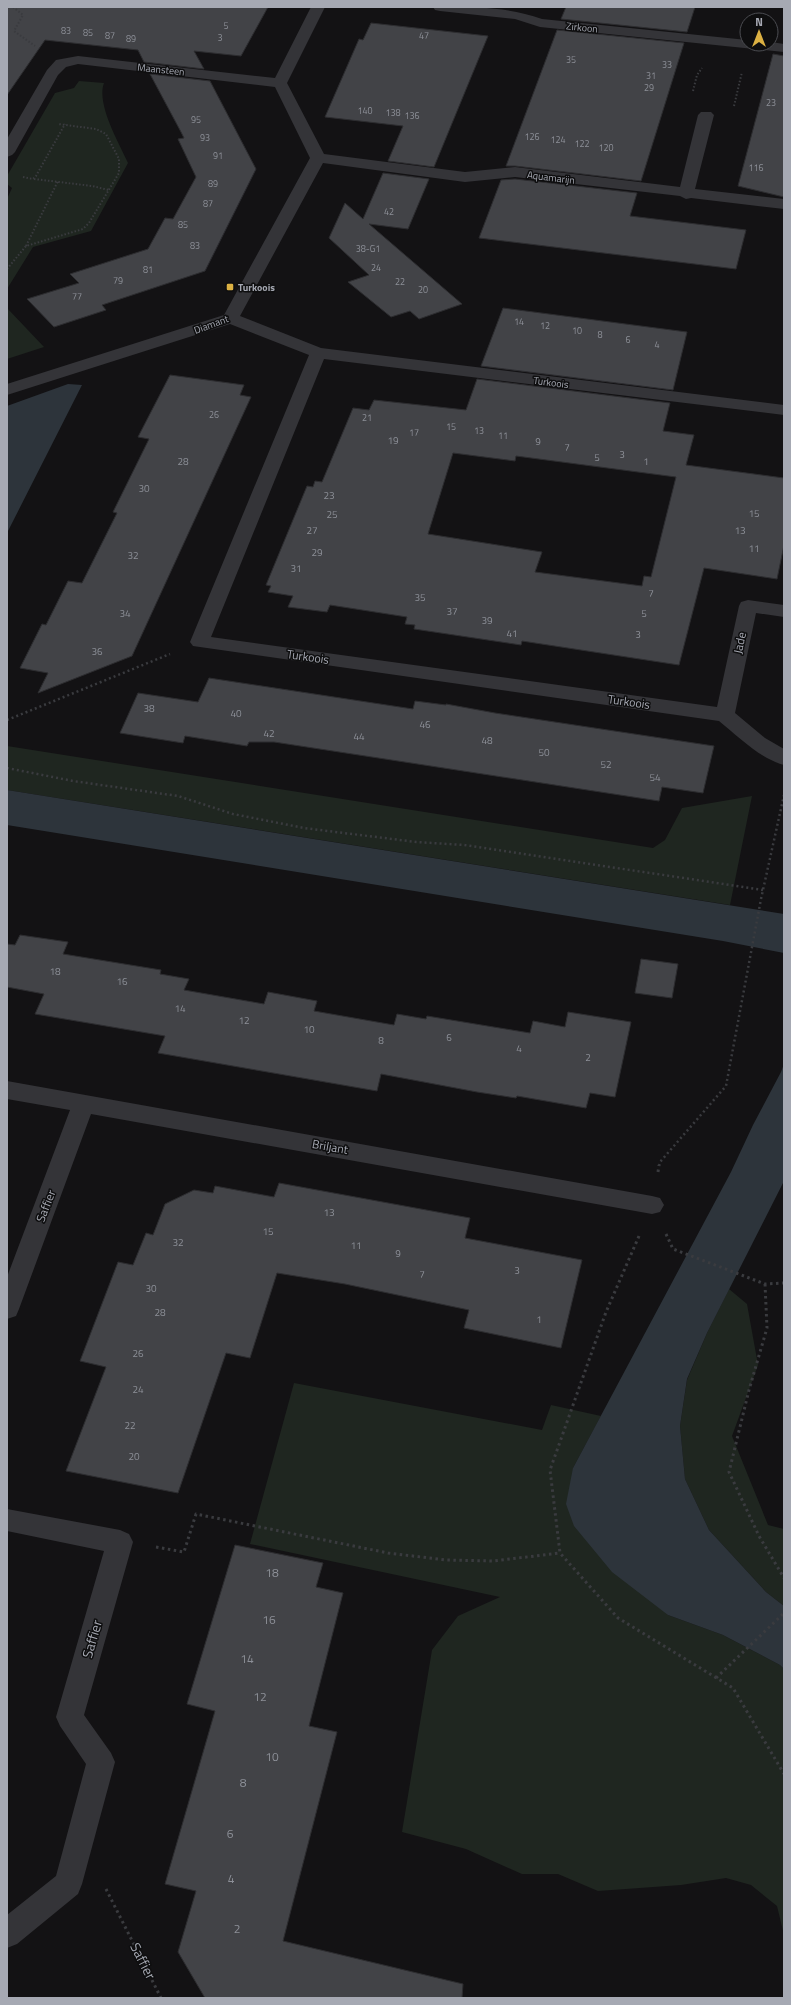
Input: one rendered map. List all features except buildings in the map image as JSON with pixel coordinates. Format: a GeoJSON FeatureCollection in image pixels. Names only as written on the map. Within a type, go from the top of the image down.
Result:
{"type":"FeatureCollection","features":[{"type":"Feature","properties":{"kind":"street"},"geometry":{"type":"LineString","coordinates":[[318,7],[280,83],[318,158]]}},
{"type":"Feature","properties":{"kind":"street","name":"Zirkoon"},"geometry":{"type":"LineString","coordinates":[[440,7],[517,15],[540,23],[784,48]]}},
{"type":"Feature","properties":{"kind":"street","name":"Maansteen"},"geometry":{"type":"LineString","coordinates":[[61,63],[78,60],[280,83]]}},
{"type":"Feature","properties":{"kind":"street"},"geometry":{"type":"LineString","coordinates":[[7,152],[52,73],[61,63]]}},
{"type":"Feature","properties":{"kind":"street"},"geometry":{"type":"LineString","coordinates":[[686,194],[706,115]]}},
{"type":"Feature","properties":{"kind":"street","name":"Aquamarijn"},"geometry":{"type":"LineString","coordinates":[[318,158],[465,177],[515,172],[686,194],[784,204]]}},
{"type":"Feature","properties":{"kind":"street","name":"Diamant"},"geometry":{"type":"LineString","coordinates":[[7,390],[231,318],[318,158]]}},
{"type":"Feature","properties":{"kind":"street","name":"Turkoois"},"geometry":{"type":"LineString","coordinates":[[231,318],[318,353],[784,410]]}},
{"type":"Feature","properties":{"kind":"street"},"geometry":{"type":"LineString","coordinates":[[200,642],[318,353]]}},
{"type":"Feature","properties":{"kind":"street","name":"Jade"},"geometry":{"type":"LineString","coordinates":[[725,715],[748,606],[784,611]]}},
{"type":"Feature","properties":{"kind":"street","name":"Turkoois"},"geometry":{"type":"LineString","coordinates":[[200,642],[725,715]]}},
{"type":"Feature","properties":{"kind":"street"},"geometry":{"type":"LineString","coordinates":[[725,715],[758,743],[784,758]]}},
{"type":"Feature","properties":{"kind":"street","name":"Briljant"},"geometry":{"type":"LineString","coordinates":[[7,1090],[652,1205]]}},
{"type":"Feature","properties":{"kind":"street","name":"Saffier"},"geometry":{"type":"LineString","coordinates":[[7,1308],[84,1104]]}},
{"type":"Feature","properties":{"kind":"street"},"geometry":{"type":"LineString","coordinates":[[7,1520],[120,1542]]}},
{"type":"Feature","properties":{"kind":"street","name":"Saffier"},"geometry":{"type":"LineString","coordinates":[[7,1934],[68,1884],[101,1762],[70,1717],[120,1542]]}},
{"type":"Feature","properties":{"kind":"path"},"geometry":{"type":"LineString","coordinates":[[13,7],[23,15],[14,31],[61,63]]}},
{"type":"Feature","properties":{"kind":"path"},"geometry":{"type":"LineString","coordinates":[[722,57],[726,42]]}},
{"type":"Feature","properties":{"kind":"path"},"geometry":{"type":"LineString","coordinates":[[722,57],[742,71],[734,106],[723,112],[706,115],[694,108],[692,95],[697,75],[707,62],[722,57]]}},
{"type":"Feature","properties":{"kind":"path"},"geometry":{"type":"LineString","coordinates":[[25,120],[85,126],[96,129],[106,134],[119,159],[119,173],[89,223],[83,229],[26,246]]}},
{"type":"Feature","properties":{"kind":"path"},"geometry":{"type":"LineString","coordinates":[[33,179],[58,181],[109,190]]}},
{"type":"Feature","properties":{"kind":"path"},"geometry":{"type":"LineString","coordinates":[[7,269],[26,246],[28,239],[54,192],[58,181]]}},
{"type":"Feature","properties":{"kind":"path"},"geometry":{"type":"LineString","coordinates":[[7,720],[200,642]]}},
{"type":"Feature","properties":{"kind":"path"},"geometry":{"type":"LineString","coordinates":[[7,768],[73,781],[178,796],[233,814],[304,828],[416,842],[464,845],[763,890]]}},
{"type":"Feature","properties":{"kind":"path"},"geometry":{"type":"LineString","coordinates":[[784,795],[761,899],[748,975],[726,1086],[660,1162],[652,1205],[606,1312],[550,1470],[560,1553],[618,1618],[733,1688],[784,1774]]}},
{"type":"Feature","properties":{"kind":"path"},"geometry":{"type":"LineString","coordinates":[[673,1249],[765,1284],[784,1283]]}},
{"type":"Feature","properties":{"kind":"path"},"geometry":{"type":"LineString","coordinates":[[765,1284],[767,1328],[748,1390],[729,1472],[758,1536],[784,1578]]}},
{"type":"Feature","properties":{"kind":"path"},"geometry":{"type":"LineString","coordinates":[[120,1542],[184,1552],[196,1514],[388,1553],[446,1560],[493,1561],[560,1553]]}},
{"type":"Feature","properties":{"kind":"path"},"geometry":{"type":"LineString","coordinates":[[716,1678],[784,1613]]}},
{"type":"Feature","properties":{"kind":"path","name":"Saffier"},"geometry":{"type":"LineString","coordinates":[[80,1839],[161,1998]]}},
{"type":"Feature","properties":{"kind":"shaded area"},"geometry":{"type":"Polygon","coordinates":[[[79,81],[104,83],[102,92],[106,112],[114,134],[128,163],[91,231],[33,247],[7,289],[7,199],[12,188],[7,184],[7,176],[55,93],[74,88],[79,81]]]}},
{"type":"Feature","properties":{"kind":"shaded area"},"geometry":{"type":"Polygon","coordinates":[[[7,308],[44,347],[7,359],[7,308]]]}},
{"type":"Feature","properties":{"kind":"shaded area"},"geometry":{"type":"Polygon","coordinates":[[[68,384],[82,385],[7,533],[7,406],[68,384]]]}},
{"type":"Feature","properties":{"kind":"shaded area"},"geometry":{"type":"Polygon","coordinates":[[[7,746],[653,848],[665,840],[682,808],[752,796],[730,905],[7,790],[7,746]]]}},
{"type":"Feature","properties":{"kind":"shaded area"},"geometry":{"type":"Polygon","coordinates":[[[7,790],[784,914],[784,953],[723,941],[7,825],[7,790]]]}},
{"type":"Feature","properties":{"kind":"shaded area"},"geometry":{"type":"Polygon","coordinates":[[[784,1064],[784,1181],[707,1333],[687,1379],[680,1426],[685,1479],[709,1530],[766,1592],[784,1606],[784,1669],[780,1665],[723,1635],[668,1615],[612,1572],[574,1526],[566,1504],[573,1468],[731,1172],[784,1064]]]}},
{"type":"Feature","properties":{"kind":"shaded area"},"geometry":{"type":"Polygon","coordinates":[[[729,1289],[747,1304],[758,1365],[732,1436],[768,1525],[784,1529],[784,1606],[766,1592],[709,1530],[685,1479],[680,1426],[687,1380],[707,1333],[729,1289]]]}},
{"type":"Feature","properties":{"kind":"shaded area"},"geometry":{"type":"Polygon","coordinates":[[[294,1383],[542,1430],[551,1405],[601,1416],[573,1468],[668,1615],[723,1635],[780,1665],[784,1669],[784,1935],[777,1906],[751,1885],[726,1878],[681,1885],[598,1891],[558,1874],[522,1874],[466,1849],[402,1832],[432,1650],[458,1616],[500,1597],[250,1544],[294,1383]]]}},
{"type":"Feature","properties":{"kind":"place","name":"Turkoois"},"geometry":{"type":"Point","coordinates":[230,287]}}]}
